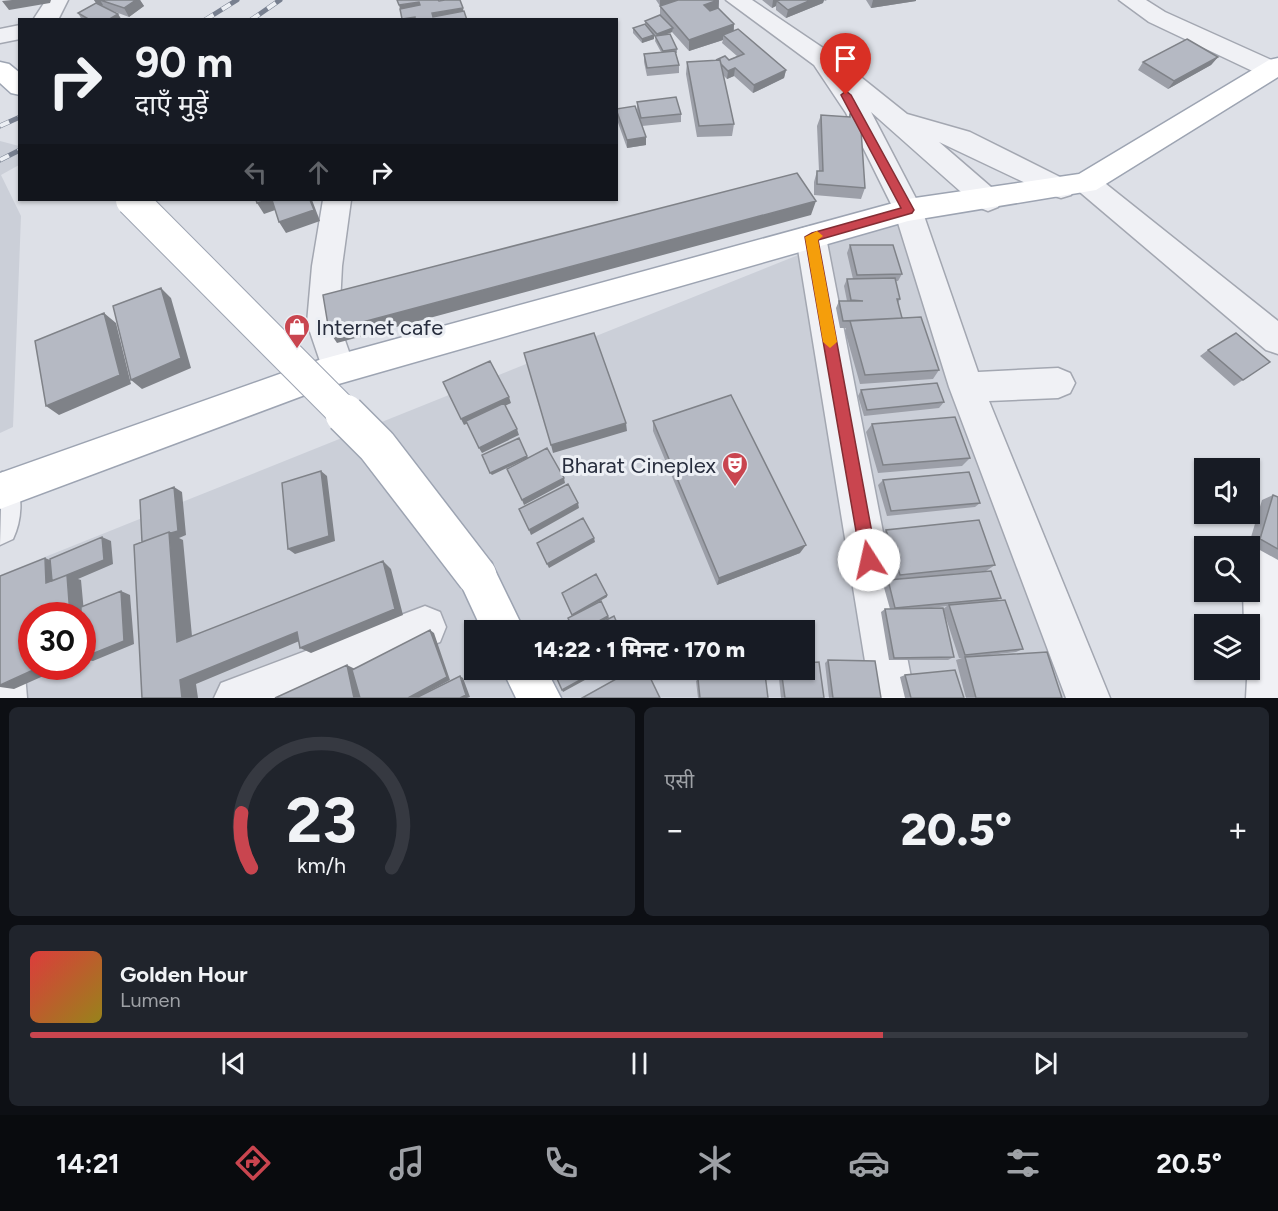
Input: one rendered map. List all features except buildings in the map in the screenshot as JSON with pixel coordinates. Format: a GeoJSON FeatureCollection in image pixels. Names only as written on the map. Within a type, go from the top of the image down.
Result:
{"type":"FeatureCollection","features":[{"type":"Feature","properties":{"kind":"main road"},"geometry":{"type":"LineString","coordinates":[[1,502],[338,369],[908,210],[1074,186],[1275,68]]}},
{"type":"Feature","properties":{"kind":"main road"},"geometry":{"type":"LineString","coordinates":[[0,70],[18,85]]}},
{"type":"Feature","properties":{"kind":"main road"},"geometry":{"type":"LineString","coordinates":[[133,201],[378,446],[477,576],[498,620]]}},
{"type":"Feature","properties":{"kind":"main road"},"geometry":{"type":"LineString","coordinates":[[530,680],[539,698]]}},
{"type":"Feature","properties":{"kind":"street"},"geometry":{"type":"LineString","coordinates":[[46,18],[52,12],[57,0]]}},
{"type":"Feature","properties":{"kind":"street"},"geometry":{"type":"LineString","coordinates":[[737,0],[823,60],[895,117],[988,200]]}},
{"type":"Feature","properties":{"kind":"street"},"geometry":{"type":"LineString","coordinates":[[1130,0],[1157,17],[1275,68]]}},
{"type":"Feature","properties":{"kind":"street"},"geometry":{"type":"LineString","coordinates":[[0,36],[18,32]]}},
{"type":"Feature","properties":{"kind":"street"},"geometry":{"type":"LineString","coordinates":[[823,60],[862,120],[908,210],[966,387],[1088,698]]}},
{"type":"Feature","properties":{"kind":"street"},"geometry":{"type":"LineString","coordinates":[[862,120],[895,117],[960,139],[1074,186],[1278,340]]}},
{"type":"Feature","properties":{"kind":"street"},"geometry":{"type":"LineString","coordinates":[[337,201],[327,266],[323,323],[338,369]]}},
{"type":"Feature","properties":{"kind":"street"},"geometry":{"type":"LineString","coordinates":[[812,237],[893,698]]}},
{"type":"Feature","properties":{"kind":"street"},"geometry":{"type":"LineString","coordinates":[[966,387],[1058,383]]}},
{"type":"Feature","properties":{"kind":"street"},"geometry":{"type":"LineString","coordinates":[[1262,559],[1268,698]]}},
{"type":"Feature","properties":{"kind":"street"},"geometry":{"type":"LineString","coordinates":[[0,615],[4,698]]}},
{"type":"Feature","properties":{"kind":"street"},"geometry":{"type":"LineString","coordinates":[[238,698],[425,627]]}},
{"type":"Feature","properties":{"kind":"shaded area"},"geometry":{"type":"Polygon","coordinates":[[[0,141],[18,146],[18,166],[1,175],[21,216],[13,427],[0,433],[0,141]]]}},
{"type":"Feature","properties":{"kind":"shaded area"},"geometry":{"type":"Polygon","coordinates":[[[913,209],[1076,698],[0,698],[0,575],[913,209]]]}},
{"type":"Feature","properties":{"kind":"railway"},"geometry":{"type":"LineString","coordinates":[[208,18],[237,0]]}},
{"type":"Feature","properties":{"kind":"railway"},"geometry":{"type":"LineString","coordinates":[[254,18],[280,0]]}},
{"type":"Feature","properties":{"kind":"railway"},"geometry":{"type":"LineString","coordinates":[[0,126],[18,118]]}},
{"type":"Feature","properties":{"kind":"railway"},"geometry":{"type":"LineString","coordinates":[[0,160],[18,151]]}},
{"type":"Feature","properties":{"kind":"slow traffic"},"geometry":{"type":"LineString","coordinates":[[817,236],[812,237],[830,342]]}},
{"type":"Feature","properties":{"kind":"place","name":"Internet cafe"},"geometry":{"type":"Point","coordinates":[297,350]}},
{"type":"Feature","properties":{"kind":"place","name":"Bharat Cineplex"},"geometry":{"type":"Point","coordinates":[735,488]}},
{"type":"Feature","properties":{"kind":"route"},"geometry":{"type":"LineString","coordinates":[[846,95],[858,112],[908,210],[812,237],[869,560]]}}]}
